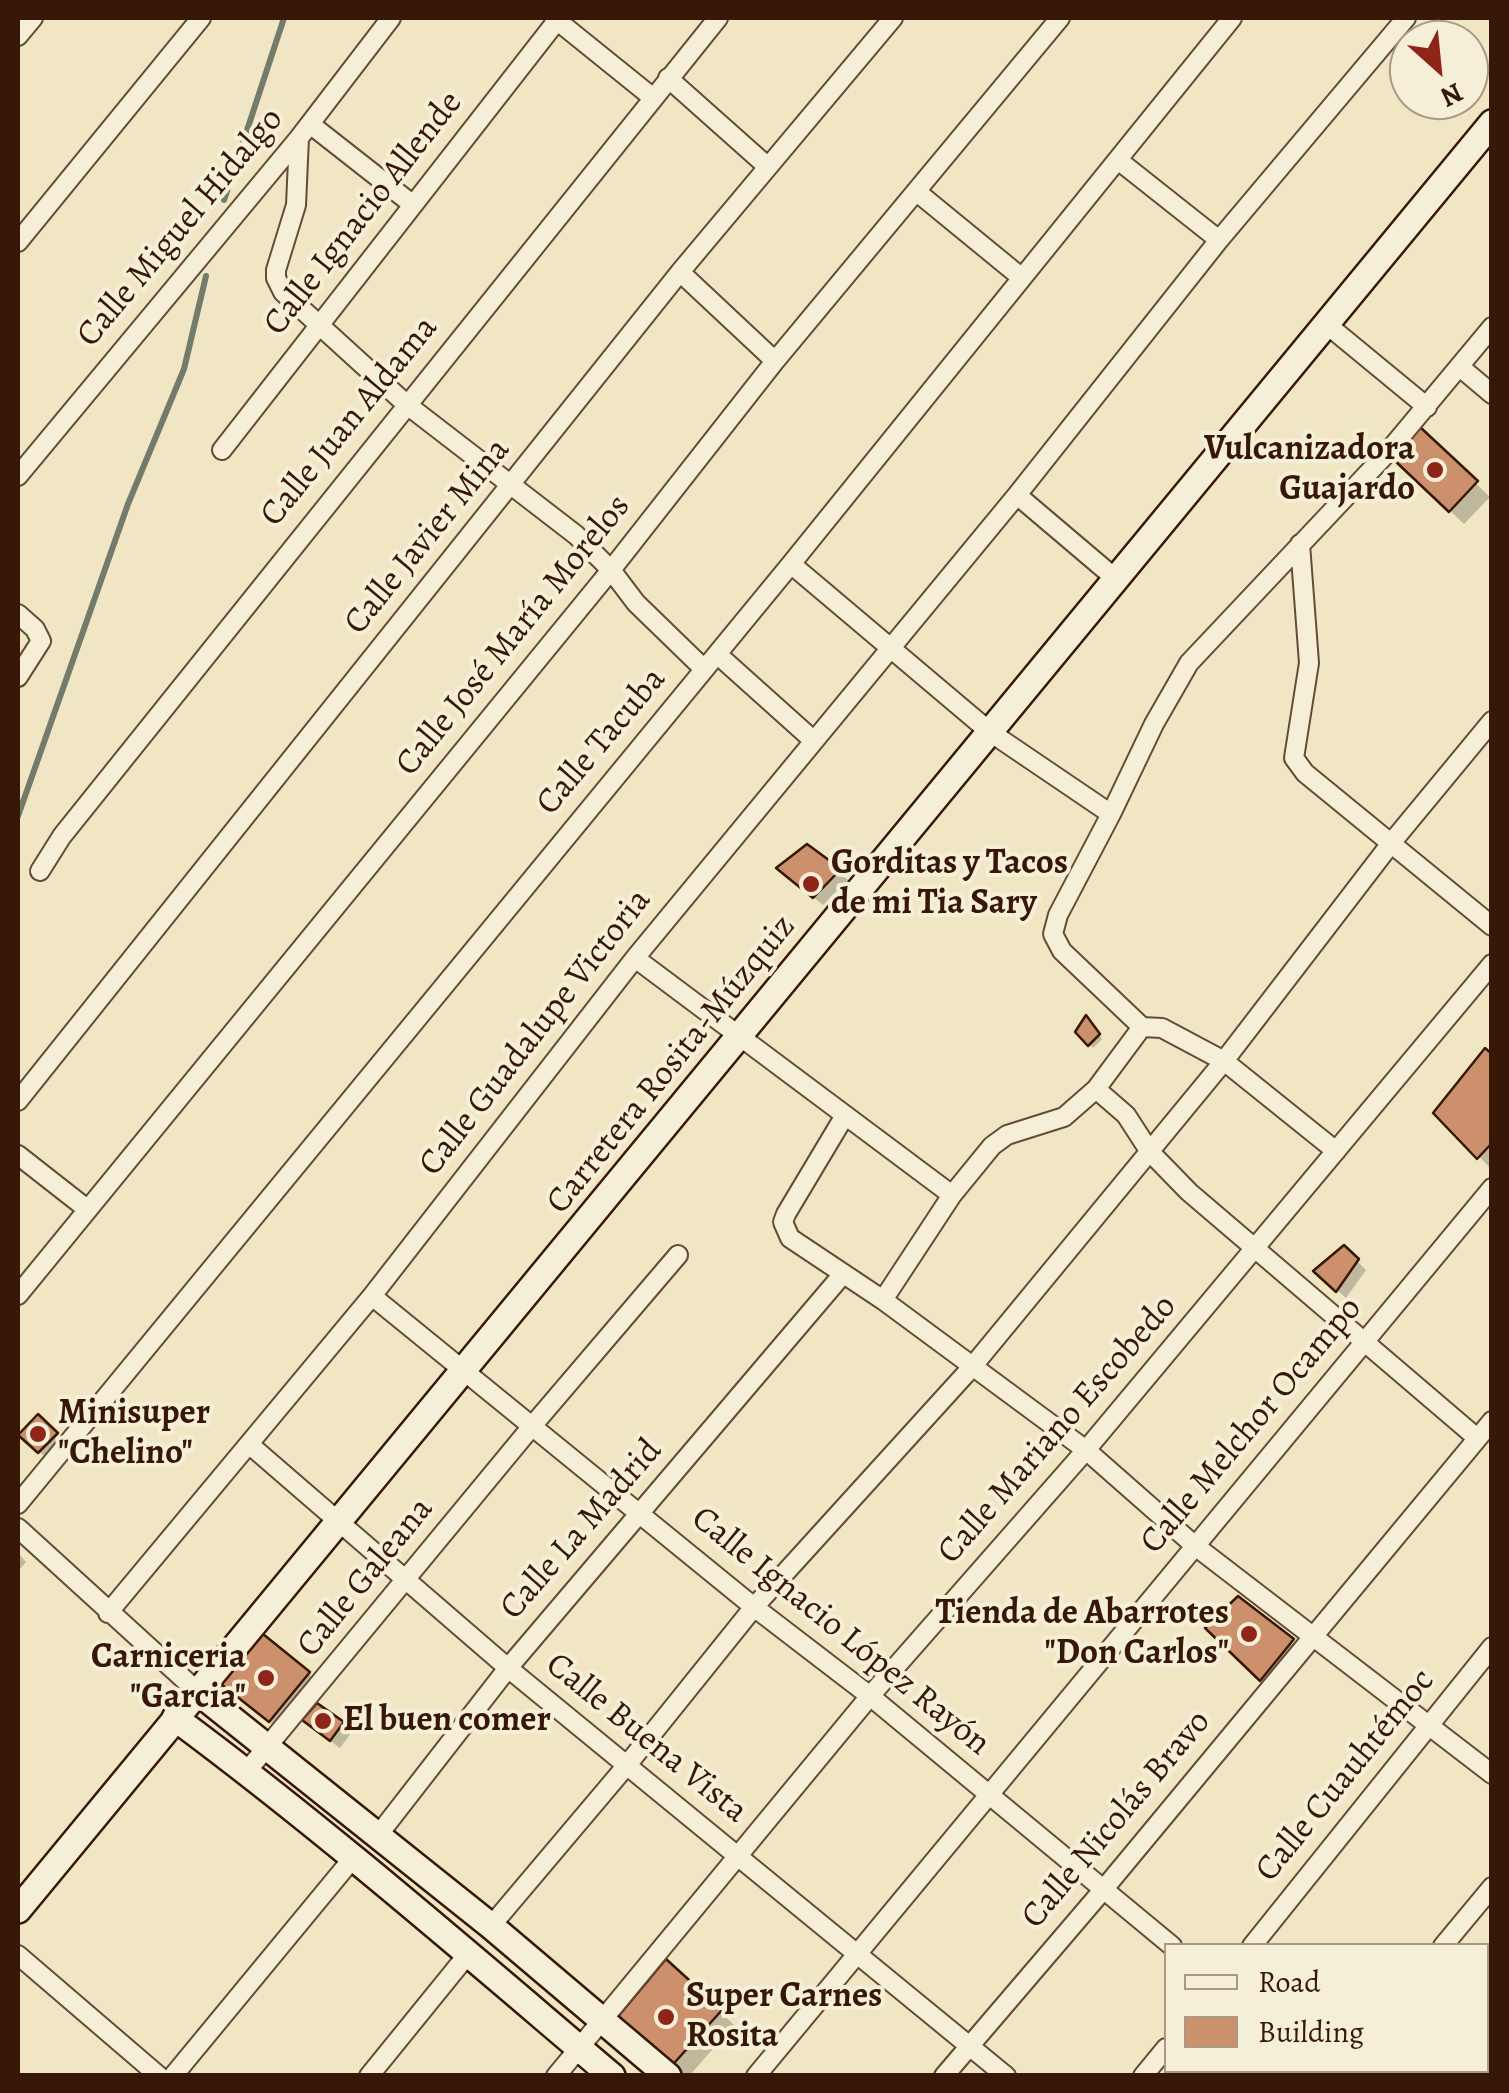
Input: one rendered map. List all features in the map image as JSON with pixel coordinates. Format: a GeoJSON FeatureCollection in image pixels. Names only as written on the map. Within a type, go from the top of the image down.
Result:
{"type":"FeatureCollection","features":[{"type":"Feature","properties":{"kind":"main road","name":"Carretera Rosita-Múzquiz"},"geometry":{"type":"LineString","coordinates":[[18,1910],[1492,123]]}},
{"type":"Feature","properties":{"kind":"main road"},"geometry":{"type":"LineString","coordinates":[[198,1692],[379,1834],[668,2076]]}},
{"type":"Feature","properties":{"kind":"main road"},"geometry":{"type":"LineString","coordinates":[[175,1718],[247,1771],[612,2076]]}},
{"type":"Feature","properties":{"kind":"street"},"geometry":{"type":"LineString","coordinates":[[18,36],[33,18]]}},
{"type":"Feature","properties":{"kind":"street","name":"Calle Miguel Hidalgo"},"geometry":{"type":"LineString","coordinates":[[18,476],[305,131],[391,18]]}},
{"type":"Feature","properties":{"kind":"street"},"geometry":{"type":"LineString","coordinates":[[556,18],[652,98]]}},
{"type":"Feature","properties":{"kind":"street","name":"Calle Ignacio Allende"},"geometry":{"type":"LineString","coordinates":[[222,450],[556,18]]}},
{"type":"Feature","properties":{"kind":"street","name":"Calle Juan Aldama"},"geometry":{"type":"LineString","coordinates":[[40,871],[62,836],[718,18]]}},
{"type":"Feature","properties":{"kind":"street","name":"Calle Javier Mina"},"geometry":{"type":"LineString","coordinates":[[18,1101],[680,272],[893,18]]}},
{"type":"Feature","properties":{"kind":"street","name":"Calle José María Morelos"},"geometry":{"type":"LineString","coordinates":[[18,1295],[611,570],[775,361],[1060,18]]}},
{"type":"Feature","properties":{"kind":"street","name":"Calle Tacuba"},"geometry":{"type":"LineString","coordinates":[[18,1504],[791,564],[1232,18]]}},
{"type":"Feature","properties":{"kind":"street"},"geometry":{"type":"LineString","coordinates":[[1118,160],[1219,240],[1406,18]]}},
{"type":"Feature","properties":{"kind":"street"},"geometry":{"type":"LineString","coordinates":[[18,242],[190,21]]}},
{"type":"Feature","properties":{"kind":"street"},"geometry":{"type":"LineString","coordinates":[[668,78],[768,167]]}},
{"type":"Feature","properties":{"kind":"street"},"geometry":{"type":"LineString","coordinates":[[412,204],[305,131],[296,205],[276,278],[283,292],[406,404],[576,535],[611,570],[636,603],[704,670]]}},
{"type":"Feature","properties":{"kind":"street"},"geometry":{"type":"LineString","coordinates":[[917,192],[1022,278]]}},
{"type":"Feature","properties":{"kind":"street","name":"Calle Guadalupe Victoria"},"geometry":{"type":"LineString","coordinates":[[108,1613],[372,1296],[635,958],[1017,495],[1219,240]]}},
{"type":"Feature","properties":{"kind":"street"},"geometry":{"type":"LineString","coordinates":[[680,272],[775,361]]}},
{"type":"Feature","properties":{"kind":"street"},"geometry":{"type":"LineString","coordinates":[[1325,323],[1427,407]]}},
{"type":"Feature","properties":{"kind":"street"},"geometry":{"type":"LineString","coordinates":[[1336,1152],[1224,1061],[1162,1028],[1142,1027],[1062,951],[1053,934],[1058,915],[1189,662],[1427,407],[1492,328]]}},
{"type":"Feature","properties":{"kind":"street"},"geometry":{"type":"LineString","coordinates":[[1460,367],[1492,394]]}},
{"type":"Feature","properties":{"kind":"street"},"geometry":{"type":"LineString","coordinates":[[1017,495],[1116,579]]}},
{"type":"Feature","properties":{"kind":"street"},"geometry":{"type":"LineString","coordinates":[[1300,544],[1310,663],[1294,758],[1305,773],[1492,926]]}},
{"type":"Feature","properties":{"kind":"street"},"geometry":{"type":"LineString","coordinates":[[791,564],[990,732],[1111,814]]}},
{"type":"Feature","properties":{"kind":"street"},"geometry":{"type":"LineString","coordinates":[[18,614],[35,628],[41,641],[18,677]]}},
{"type":"Feature","properties":{"kind":"street"},"geometry":{"type":"LineString","coordinates":[[717,654],[814,740]]}},
{"type":"Feature","properties":{"kind":"street"},"geometry":{"type":"LineString","coordinates":[[491,1926],[754,1607],[972,1368],[1224,1061],[1392,842],[1492,721]]}},
{"type":"Feature","properties":{"kind":"street"},"geometry":{"type":"LineString","coordinates":[[635,958],[952,1195]]}},
{"type":"Feature","properties":{"kind":"street","name":"Calle Mariano Escobedo"},"geometry":{"type":"LineString","coordinates":[[556,2076],[870,1696],[1086,1450],[1492,964]]}},
{"type":"Feature","properties":{"kind":"street"},"geometry":{"type":"LineString","coordinates":[[883,1300],[952,1195],[998,1140],[1064,1118],[1096,1089],[1142,1027]]}},
{"type":"Feature","properties":{"kind":"street"},"geometry":{"type":"LineString","coordinates":[[1096,1089],[1126,1115],[1150,1152],[1188,1192],[1477,1438]]}},
{"type":"Feature","properties":{"kind":"street"},"geometry":{"type":"LineString","coordinates":[[844,1116],[783,1222],[790,1238],[883,1300],[1086,1450],[1194,1544],[1492,1774]]}},
{"type":"Feature","properties":{"kind":"street"},"geometry":{"type":"LineString","coordinates":[[18,1155],[86,1209]]}},
{"type":"Feature","properties":{"kind":"street","name":"Calle Melchor Ocampo"},"geometry":{"type":"LineString","coordinates":[[756,2076],[1492,1188]]}},
{"type":"Feature","properties":{"kind":"street","name":"Calle Galeana"},"geometry":{"type":"LineString","coordinates":[[247,1771],[532,1425],[678,1255]]}},
{"type":"Feature","properties":{"kind":"street","name":"Calle La Madrid"},"geometry":{"type":"LineString","coordinates":[[379,1834],[508,1668],[843,1274]]}},
{"type":"Feature","properties":{"kind":"street","name":"Calle Ignacio López Rayón"},"geometry":{"type":"LineString","coordinates":[[372,1296],[754,1607],[870,1696],[1168,1943]]}},
{"type":"Feature","properties":{"kind":"street","name":"Calle Nicolás Bravo"},"geometry":{"type":"LineString","coordinates":[[944,2076],[1492,1421]]}},
{"type":"Feature","properties":{"kind":"street","name":"Calle Buena Vista"},"geometry":{"type":"LineString","coordinates":[[250,1445],[508,1668],[1006,2076]]}},
{"type":"Feature","properties":{"kind":"street"},"geometry":{"type":"LineString","coordinates":[[18,1528],[198,1692]]}},
{"type":"Feature","properties":{"kind":"street","name":"Calle Cuauhtémoc"},"geometry":{"type":"LineString","coordinates":[[1254,1943],[1492,1647]]}},
{"type":"Feature","properties":{"kind":"street"},"geometry":{"type":"LineString","coordinates":[[174,2076],[353,1858]]}},
{"type":"Feature","properties":{"kind":"street"},"geometry":{"type":"LineString","coordinates":[[1445,1943],[1492,1887]]}},
{"type":"Feature","properties":{"kind":"street"},"geometry":{"type":"LineString","coordinates":[[369,2076],[468,1954]]}},
{"type":"Feature","properties":{"kind":"street"},"geometry":{"type":"LineString","coordinates":[[18,1956],[160,2076]]}},
{"type":"Feature","properties":{"kind":"street"},"geometry":{"type":"LineString","coordinates":[[1143,2076],[1164,2050]]}},
{"type":"Feature","properties":{"kind":"building","name":"Vulcanizadora Guajardo"},"geometry":{"type":"Polygon","coordinates":[[[1420,427],[1478,481],[1449,512],[1393,459],[1420,427]]]}},
{"type":"Feature","properties":{"kind":"building","name":"Gorditas y Tacos de mi Tia Sary"},"geometry":{"type":"Polygon","coordinates":[[[807,844],[841,869],[813,898],[776,868],[807,844]]]}},
{"type":"Feature","properties":{"kind":"building"},"geometry":{"type":"Polygon","coordinates":[[[1086,1015],[1100,1034],[1088,1046],[1075,1032],[1086,1015]]]}},
{"type":"Feature","properties":{"kind":"building"},"geometry":{"type":"Polygon","coordinates":[[[1485,1048],[1492,1054],[1492,1143],[1477,1159],[1433,1113],[1485,1048]]]}},
{"type":"Feature","properties":{"kind":"building"},"geometry":{"type":"Polygon","coordinates":[[[1344,1245],[1359,1259],[1336,1292],[1313,1271],[1344,1245]]]}},
{"type":"Feature","properties":{"kind":"building","name":"Minisuper \"Chelino\""},"geometry":{"type":"Polygon","coordinates":[[[38,1414],[58,1433],[38,1453],[18,1435],[38,1414]]]}},
{"type":"Feature","properties":{"kind":"building","name":"Tienda de Abarrotes \"Don Carlos\""},"geometry":{"type":"Polygon","coordinates":[[[1238,1596],[1294,1639],[1260,1681],[1205,1628],[1238,1596]]]}},
{"type":"Feature","properties":{"kind":"building","name":"Carniceria \"Garcia\""},"geometry":{"type":"Polygon","coordinates":[[[263,1634],[310,1672],[269,1722],[221,1684],[263,1634]]]}},
{"type":"Feature","properties":{"kind":"building","name":"El buen comer"},"geometry":{"type":"Polygon","coordinates":[[[317,1703],[344,1722],[330,1741],[302,1720],[317,1703]]]}},
{"type":"Feature","properties":{"kind":"building","name":"Super Carnes Rosita"},"geometry":{"type":"Polygon","coordinates":[[[666,1959],[722,2010],[667,2071],[611,2025],[666,1959]]]}},
{"type":"Feature","properties":{"kind":"waterway"},"geometry":{"type":"LineString","coordinates":[[224,200],[284,18]]}},
{"type":"Feature","properties":{"kind":"waterway"},"geometry":{"type":"LineString","coordinates":[[18,816],[128,504],[184,369],[206,276]]}},
{"type":"Feature","properties":{"kind":"place","name":"Vulcanizadora Guajardo"},"geometry":{"type":"Point","coordinates":[1435,470]}},
{"type":"Feature","properties":{"kind":"place","name":"Gorditas y Tacos de mi Tia Sary"},"geometry":{"type":"Point","coordinates":[811,884]}},
{"type":"Feature","properties":{"kind":"place","name":"Minisuper \"Chelino\""},"geometry":{"type":"Point","coordinates":[38,1434]}},
{"type":"Feature","properties":{"kind":"place","name":"Tienda de Abarrotes \"Don Carlos\""},"geometry":{"type":"Point","coordinates":[1249,1634]}},
{"type":"Feature","properties":{"kind":"place","name":"Carniceria \"Garcia\""},"geometry":{"type":"Point","coordinates":[266,1678]}},
{"type":"Feature","properties":{"kind":"place","name":"El buen comer"},"geometry":{"type":"Point","coordinates":[323,1721]}},
{"type":"Feature","properties":{"kind":"place","name":"Super Carnes Rosita"},"geometry":{"type":"Point","coordinates":[666,2017]}}]}
